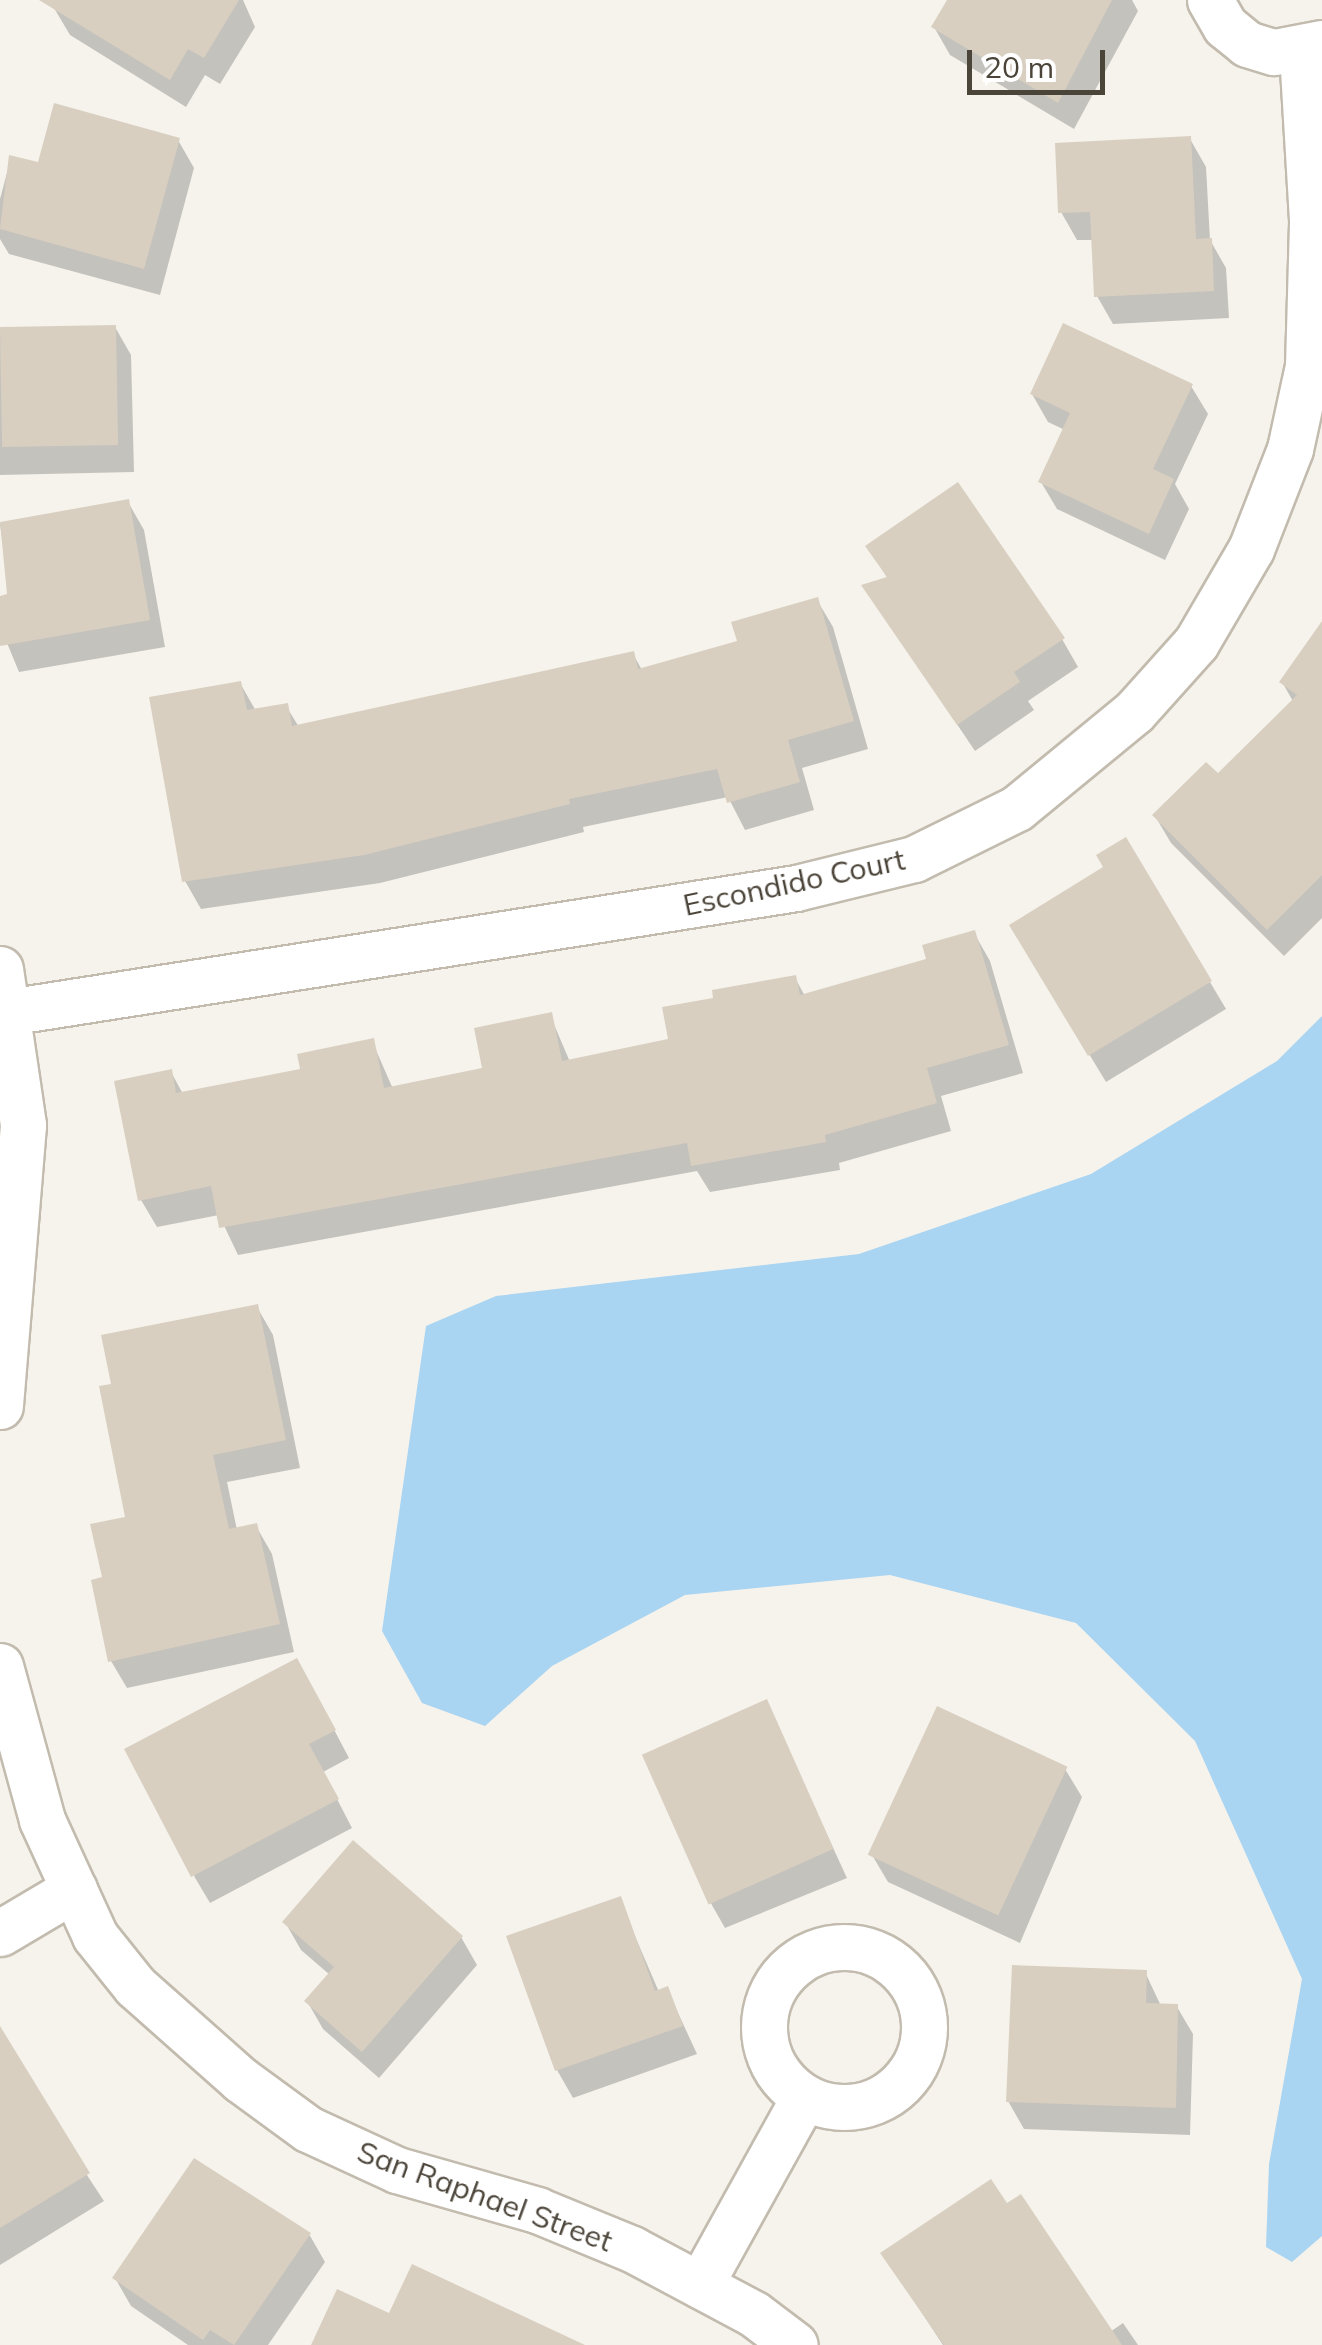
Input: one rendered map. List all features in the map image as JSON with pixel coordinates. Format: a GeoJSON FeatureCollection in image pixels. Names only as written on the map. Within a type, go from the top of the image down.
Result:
{"type":"FeatureCollection","features":[{"type":"Feature","properties":{"kind":"street"},"geometry":{"type":"LineString","coordinates":[[1210,0],[1225,26],[1247,44],[1312,47]]}},
{"type":"Feature","properties":{"kind":"street","name":"Escondido Court"},"geometry":{"type":"LineString","coordinates":[[4,991],[796,888],[914,858],[1016,808],[1134,712],[1196,643],[1251,549],[1290,449],[1308,366],[1312,47]]}},
{"type":"Feature","properties":{"kind":"street"},"geometry":{"type":"LineString","coordinates":[[0,1406],[23,1124],[4,991]]}},
{"type":"Feature","properties":{"kind":"street","name":"San Raphael Street"},"geometry":{"type":"LineString","coordinates":[[0,1666],[42,1820],[96,1936],[135,1986],[308,2129],[397,2170],[538,2210],[700,2285],[795,2345]]}},
{"type":"Feature","properties":{"kind":"street"},"geometry":{"type":"LineString","coordinates":[[0,1933],[74,1889]]}},
{"type":"Feature","properties":{"kind":"street"},"geometry":{"type":"LineString","coordinates":[[700,2285],[804,2098]]}},
{"type":"Feature","properties":{"kind":"water"},"geometry":{"type":"Polygon","coordinates":[[[1322,1016],[1322,2236],[1292,2262],[1266,2247],[1269,2164],[1302,1979],[1195,1741],[1076,1623],[890,1575],[685,1595],[552,1666],[485,1726],[422,1703],[382,1631],[426,1326],[496,1296],[859,1254],[1091,1174],[1277,1061],[1322,1016]]]}},
{"type":"Feature","properties":{"kind":"building"},"geometry":{"type":"Polygon","coordinates":[[[39,0],[239,0],[204,58],[188,49],[170,80],[39,0]]]}},
{"type":"Feature","properties":{"kind":"building"},"geometry":{"type":"Polygon","coordinates":[[[947,0],[1112,0],[1058,103],[931,27],[947,0]]]}},
{"type":"Feature","properties":{"kind":"building"},"geometry":{"type":"Polygon","coordinates":[[[54,103],[180,138],[144,269],[0,229],[9,155],[38,162],[54,103]]]}},
{"type":"Feature","properties":{"kind":"building"},"geometry":{"type":"Polygon","coordinates":[[[1191,136],[1196,239],[1212,238],[1214,291],[1094,297],[1090,212],[1058,213],[1055,143],[1191,136]]]}},
{"type":"Feature","properties":{"kind":"building"},"geometry":{"type":"Polygon","coordinates":[[[1063,323],[1193,384],[1153,469],[1174,479],[1149,534],[1038,482],[1070,413],[1030,394],[1063,323]]]}},
{"type":"Feature","properties":{"kind":"building"},"geometry":{"type":"Polygon","coordinates":[[[116,325],[118,445],[2,447],[0,327],[116,325]]]}},
{"type":"Feature","properties":{"kind":"building"},"geometry":{"type":"Polygon","coordinates":[[[958,482],[1065,638],[1014,672],[1020,682],[957,725],[861,585],[887,577],[865,546],[958,482]]]}},
{"type":"Feature","properties":{"kind":"building"},"geometry":{"type":"Polygon","coordinates":[[[129,499],[150,620],[0,646],[0,596],[7,594],[0,522],[129,499]]]}},
{"type":"Feature","properties":{"kind":"building"},"geometry":{"type":"Polygon","coordinates":[[[818,597],[854,721],[788,740],[800,782],[727,803],[717,769],[569,799],[570,804],[364,855],[182,882],[149,697],[241,681],[247,710],[288,703],[292,726],[634,651],[638,669],[737,641],[731,622],[818,597]]]}},
{"type":"Feature","properties":{"kind":"building"},"geometry":{"type":"Polygon","coordinates":[[[1322,621],[1322,875],[1267,930],[1152,815],[1206,762],[1218,773],[1297,695],[1279,682],[1322,621]]]}},
{"type":"Feature","properties":{"kind":"building"},"geometry":{"type":"Polygon","coordinates":[[[1126,837],[1212,981],[1088,1056],[1009,925],[1103,867],[1096,855],[1126,837]]]}},
{"type":"Feature","properties":{"kind":"building"},"geometry":{"type":"Polygon","coordinates":[[[975,930],[1009,1045],[927,1068],[937,1103],[825,1135],[826,1142],[691,1166],[687,1143],[219,1228],[211,1186],[138,1201],[114,1081],[172,1069],[176,1093],[300,1069],[297,1054],[374,1038],[384,1088],[482,1068],[474,1028],[552,1012],[562,1061],[668,1039],[662,1007],[713,998],[712,990],[796,975],[800,995],[926,959],[922,945],[975,930]]]}},
{"type":"Feature","properties":{"kind":"building"},"geometry":{"type":"Polygon","coordinates":[[[258,1304],[286,1440],[213,1455],[229,1529],[257,1523],[280,1624],[108,1662],[91,1580],[102,1577],[90,1524],[125,1517],[99,1386],[111,1384],[101,1335],[258,1304]]]}},
{"type":"Feature","properties":{"kind":"building"},"geometry":{"type":"Polygon","coordinates":[[[297,1658],[336,1730],[309,1744],[339,1799],[191,1877],[124,1749],[297,1658]]]}},
{"type":"Feature","properties":{"kind":"building"},"geometry":{"type":"Polygon","coordinates":[[[767,1699],[834,1849],[709,1905],[642,1755],[767,1699]]]}},
{"type":"Feature","properties":{"kind":"building"},"geometry":{"type":"Polygon","coordinates":[[[937,1706],[1068,1767],[998,1915],[868,1855],[937,1706]]]}},
{"type":"Feature","properties":{"kind":"building"},"geometry":{"type":"Polygon","coordinates":[[[353,1840],[463,1936],[362,2052],[304,2001],[334,1967],[282,1922],[353,1840]]]}},
{"type":"Feature","properties":{"kind":"building"},"geometry":{"type":"Polygon","coordinates":[[[621,1896],[655,1991],[668,1986],[683,2026],[555,2071],[506,1936],[621,1896]]]}},
{"type":"Feature","properties":{"kind":"building"},"geometry":{"type":"Polygon","coordinates":[[[1012,1965],[1147,1970],[1146,2003],[1178,2004],[1176,2108],[1006,2102],[1012,1965]]]}},
{"type":"Feature","properties":{"kind":"building"},"geometry":{"type":"Polygon","coordinates":[[[0,2026],[90,2173],[0,2228],[0,2026]]]}},
{"type":"Feature","properties":{"kind":"building"},"geometry":{"type":"Polygon","coordinates":[[[194,2158],[311,2233],[234,2345],[210,2330],[203,2340],[112,2278],[194,2158]]]}},
{"type":"Feature","properties":{"kind":"building"},"geometry":{"type":"Polygon","coordinates":[[[991,2179],[1007,2203],[1021,2194],[1122,2345],[944,2345],[880,2253],[991,2179]]]}},
{"type":"Feature","properties":{"kind":"building"},"geometry":{"type":"Polygon","coordinates":[[[412,2264],[585,2345],[311,2345],[337,2289],[389,2313],[412,2264]]]}}]}
